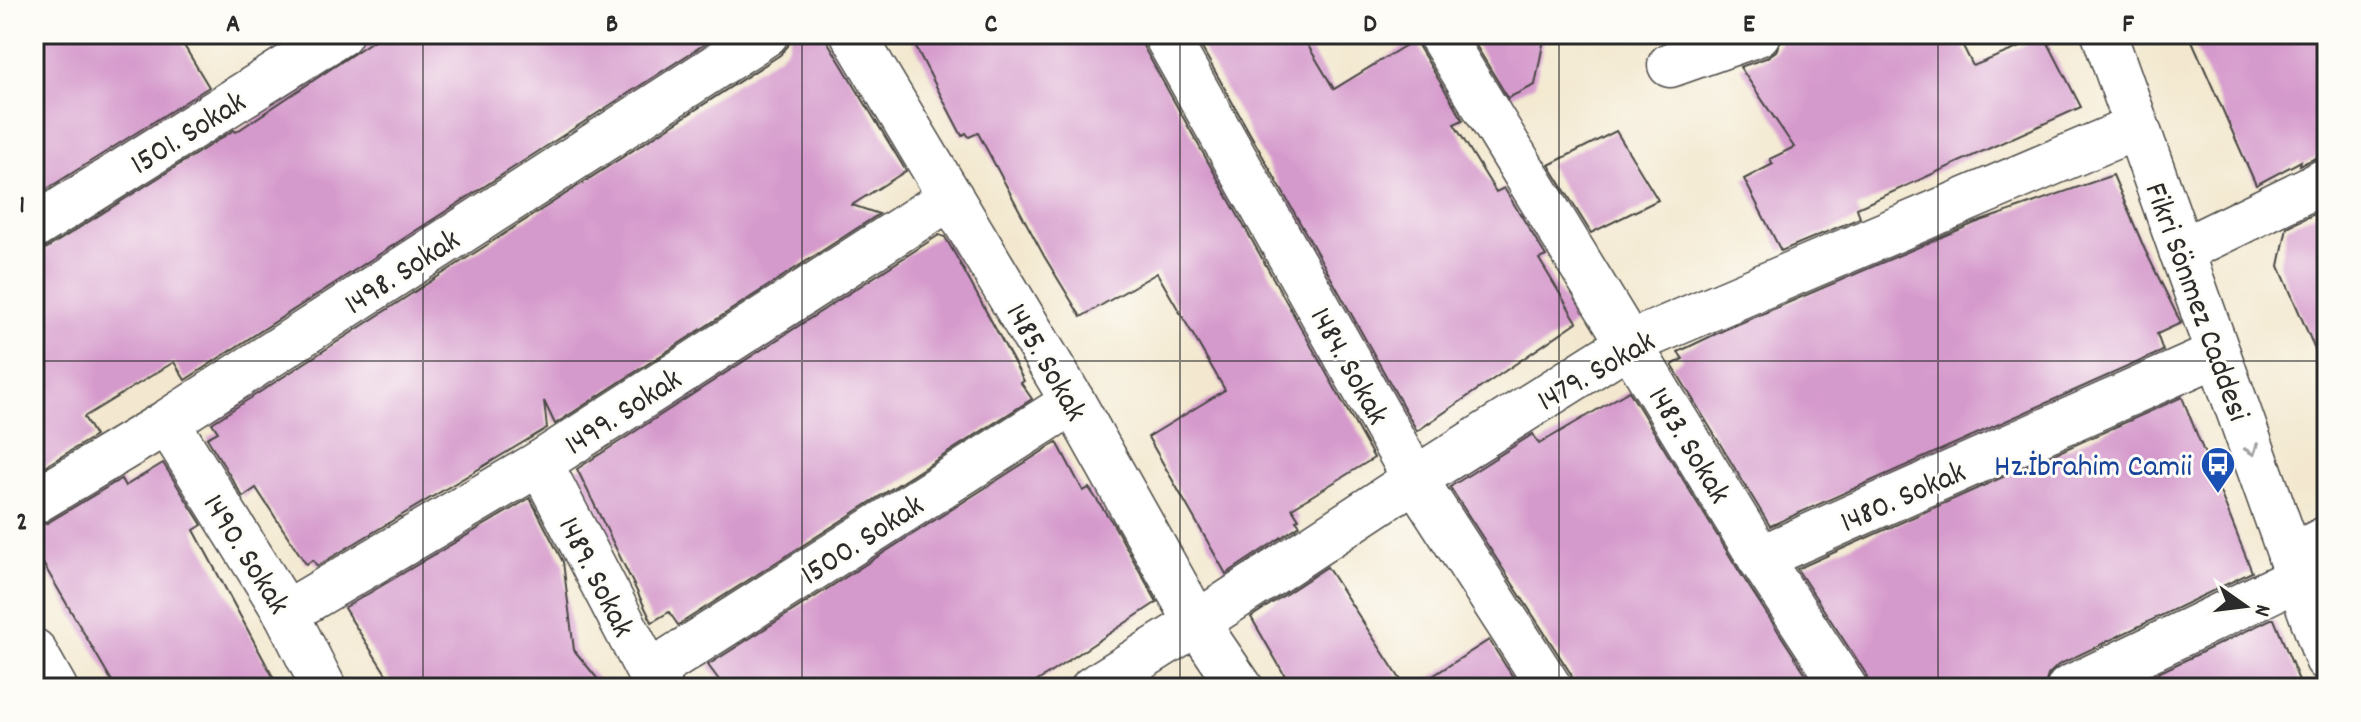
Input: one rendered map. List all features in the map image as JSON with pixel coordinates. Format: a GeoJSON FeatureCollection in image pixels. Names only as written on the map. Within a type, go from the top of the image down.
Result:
{"type":"FeatureCollection","features":[{"type":"Feature","properties":{"kind":"street","name":"1501. Sokak"},"geometry":{"type":"LineString","coordinates":[[34,227],[340,34]]}},
{"type":"Feature","properties":{"kind":"street","name":"1498. Sokak"},"geometry":{"type":"LineString","coordinates":[[34,502],[167,422],[766,34]]}},
{"type":"Feature","properties":{"kind":"street","name":"1485. Sokak"},"geometry":{"type":"LineString","coordinates":[[853,34],[1073,402],[1197,623],[1241,688]]}},
{"type":"Feature","properties":{"kind":"street","name":"1484. Sokak"},"geometry":{"type":"LineString","coordinates":[[1165,34],[1415,479],[1550,688]]}},
{"type":"Feature","properties":{"kind":"street","name":"1483. Sokak"},"geometry":{"type":"LineString","coordinates":[[1440,34],[1760,558],[1845,688]]}},
{"type":"Feature","properties":{"kind":"street"},"geometry":{"type":"LineString","coordinates":[[1670,65],[1758,34]]}},
{"type":"Feature","properties":{"kind":"street","name":"Fikri Sönmez Caddesi"},"geometry":{"type":"LineString","coordinates":[[2104,34],[2218,354],[2305,558],[2327,659]]}},
{"type":"Feature","properties":{"kind":"street","name":"1479. Sokak"},"geometry":{"type":"LineString","coordinates":[[1093,688],[1630,343],[2137,127]]}},
{"type":"Feature","properties":{"kind":"street"},"geometry":{"type":"LineString","coordinates":[[2181,251],[2327,180]]}},
{"type":"Feature","properties":{"kind":"street","name":"1499. Sokak"},"geometry":{"type":"LineString","coordinates":[[286,613],[540,463],[951,197]]}},
{"type":"Feature","properties":{"kind":"street","name":"1480. Sokak"},"geometry":{"type":"LineString","coordinates":[[1760,558],[2218,354]]}},
{"type":"Feature","properties":{"kind":"street","name":"1500. Sokak"},"geometry":{"type":"LineString","coordinates":[[654,681],[1073,402]]}},
{"type":"Feature","properties":{"kind":"street","name":"1490. Sokak"},"geometry":{"type":"LineString","coordinates":[[167,422],[286,613],[324,688]]}},
{"type":"Feature","properties":{"kind":"street","name":"1489. Sokak"},"geometry":{"type":"LineString","coordinates":[[540,463],[654,681]]}},
{"type":"Feature","properties":{"kind":"street"},"geometry":{"type":"LineString","coordinates":[[2069,688],[2305,558]]}},
{"type":"Feature","properties":{"kind":"street"},"geometry":{"type":"LineString","coordinates":[[34,651],[55,688]]}},
{"type":"Feature","properties":{"kind":"building"},"geometry":{"type":"Polygon","coordinates":[[[34,34],[177,34],[209,87],[34,197],[34,34]]]}},
{"type":"Feature","properties":{"kind":"building"},"geometry":{"type":"Polygon","coordinates":[[[383,34],[720,34],[185,380],[174,362],[84,417],[95,436],[34,473],[34,252],[47,248],[234,130],[236,132],[383,34]]]}},
{"type":"Feature","properties":{"kind":"building"},"geometry":{"type":"Polygon","coordinates":[[[791,34],[823,34],[906,171],[852,205],[879,214],[555,424],[544,401],[547,428],[317,566],[313,560],[306,564],[256,488],[243,497],[207,438],[218,432],[212,423],[780,55],[788,46],[791,34]]]}},
{"type":"Feature","properties":{"kind":"building"},"geometry":{"type":"Polygon","coordinates":[[[909,34],[1140,34],[1143,46],[1374,458],[1292,508],[1300,525],[1226,574],[1148,437],[1225,390],[1157,273],[1081,317],[1044,256],[978,133],[962,136],[909,34]]]}},
{"type":"Feature","properties":{"kind":"building"},"geometry":{"type":"Polygon","coordinates":[[[1194,34],[1301,34],[1334,89],[1416,39],[1463,120],[1454,124],[1496,192],[1504,188],[1546,256],[1539,259],[1577,322],[1417,431],[1194,34]]]}},
{"type":"Feature","properties":{"kind":"building"},"geometry":{"type":"Polygon","coordinates":[[[1469,34],[1545,34],[1535,85],[1508,98],[1469,34]]]}},
{"type":"Feature","properties":{"kind":"building"},"geometry":{"type":"Polygon","coordinates":[[[1782,34],[1957,34],[1973,66],[2045,37],[2081,107],[1857,208],[1860,218],[1781,251],[1744,179],[1773,164],[1770,159],[1794,147],[1740,67],[1776,51],[1782,34]]]}},
{"type":"Feature","properties":{"kind":"building"},"geometry":{"type":"Polygon","coordinates":[[[2189,34],[2327,34],[2327,155],[2300,165],[2301,161],[2256,185],[2189,34]]]}},
{"type":"Feature","properties":{"kind":"building"},"geometry":{"type":"Polygon","coordinates":[[[1616,131],[1658,200],[1591,233],[1549,165],[1616,131]]]}},
{"type":"Feature","properties":{"kind":"building"},"geometry":{"type":"Polygon","coordinates":[[[2113,175],[2181,323],[2157,334],[2163,351],[1770,526],[1672,365],[1683,359],[1678,352],[1975,223],[2113,175]]]}},
{"type":"Feature","properties":{"kind":"building"},"geometry":{"type":"Polygon","coordinates":[[[2327,208],[2327,377],[2279,266],[2287,227],[2327,208]]]}},
{"type":"Feature","properties":{"kind":"building"},"geometry":{"type":"Polygon","coordinates":[[[939,235],[945,237],[956,256],[1032,399],[678,625],[669,612],[652,622],[577,469],[939,235]]]}},
{"type":"Feature","properties":{"kind":"building"},"geometry":{"type":"Polygon","coordinates":[[[1629,391],[1815,688],[1575,688],[1571,674],[1450,487],[1533,434],[1539,444],[1629,391]]]}},
{"type":"Feature","properties":{"kind":"building"},"geometry":{"type":"Polygon","coordinates":[[[2182,397],[2252,572],[2058,665],[2048,675],[2044,688],[1870,688],[1866,674],[1797,569],[2182,397]]]}},
{"type":"Feature","properties":{"kind":"building"},"geometry":{"type":"Polygon","coordinates":[[[1057,442],[1083,491],[1089,488],[1112,522],[1157,602],[1027,688],[725,688],[708,665],[1057,442]]]}},
{"type":"Feature","properties":{"kind":"building"},"geometry":{"type":"Polygon","coordinates":[[[163,463],[202,525],[194,530],[279,688],[116,688],[34,548],[34,527],[47,523],[121,479],[125,486],[163,463]]]}},
{"type":"Feature","properties":{"kind":"building"},"geometry":{"type":"Polygon","coordinates":[[[530,498],[563,562],[574,650],[605,688],[395,688],[344,608],[530,498]]]}},
{"type":"Feature","properties":{"kind":"building"},"geometry":{"type":"Polygon","coordinates":[[[1327,567],[1406,688],[1292,688],[1251,617],[1327,567]]]}},
{"type":"Feature","properties":{"kind":"building"},"geometry":{"type":"Polygon","coordinates":[[[2274,619],[2302,688],[2127,688],[2274,619]]]}},
{"type":"Feature","properties":{"kind":"building"},"geometry":{"type":"Polygon","coordinates":[[[1489,640],[1520,688],[1414,688],[1489,640]]]}},
{"type":"Feature","properties":{"kind":"place","name":"Hz.İbrahim Camii"},"geometry":{"type":"Point","coordinates":[2218,495]}}]}
